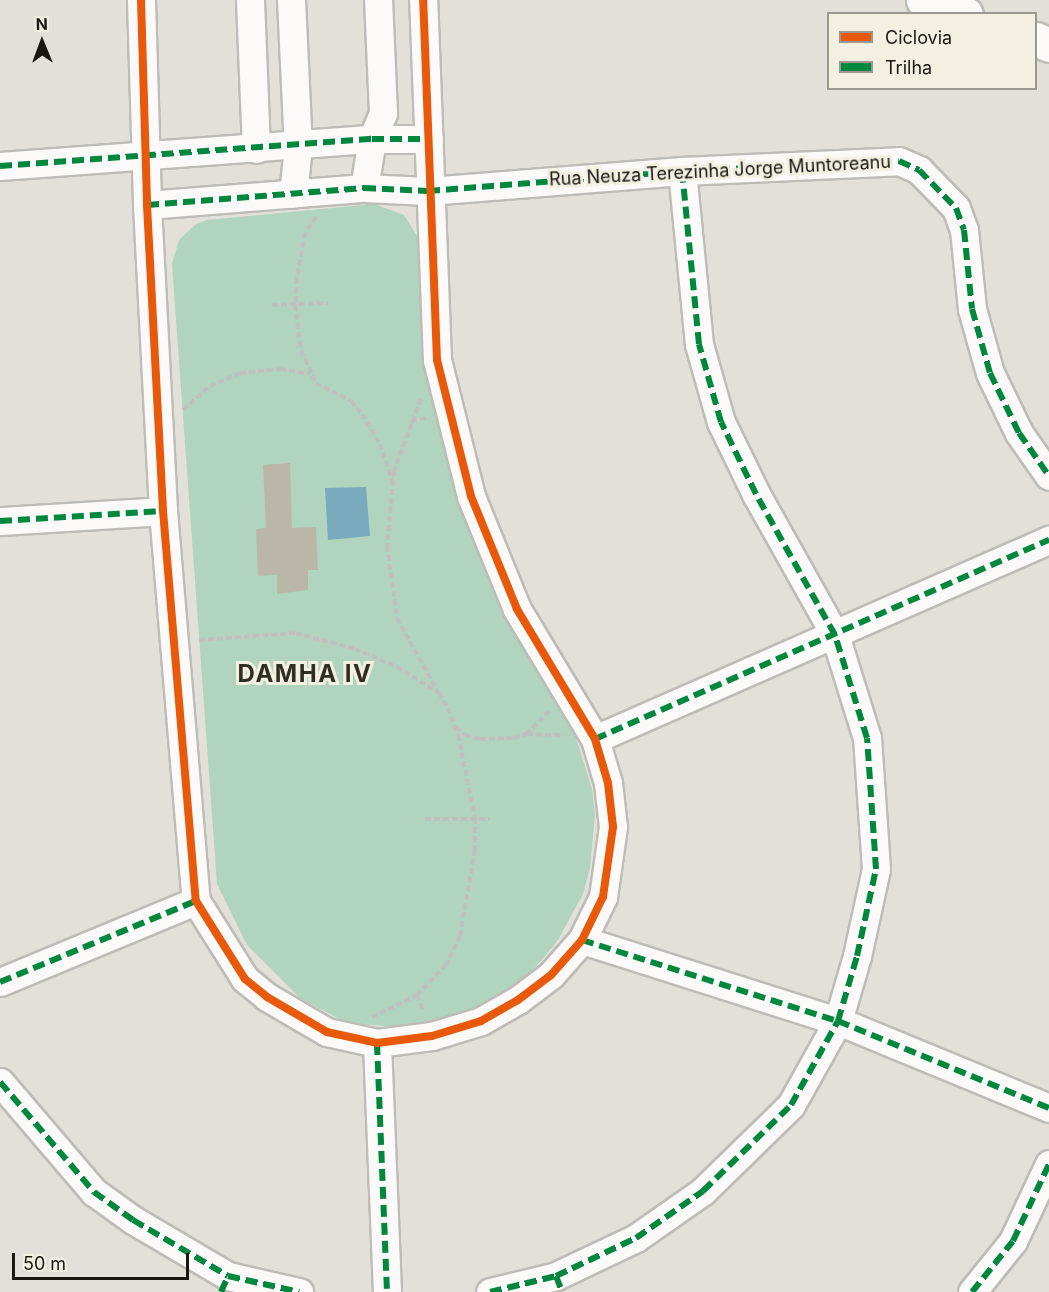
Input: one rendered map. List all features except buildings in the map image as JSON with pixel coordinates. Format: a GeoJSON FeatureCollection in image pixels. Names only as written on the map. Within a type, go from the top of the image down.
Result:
{"type":"FeatureCollection","features":[{"type":"Feature","properties":{"kind":"street"},"geometry":{"type":"LineString","coordinates":[[141,0],[147,205],[163,511],[196,901],[245,979],[267,997],[327,1032],[371,1031],[432,1036],[481,1021],[518,1000],[551,975],[582,940],[603,897],[613,827],[608,783],[595,739],[517,609],[471,496],[437,360],[428,191],[429,139],[423,0]]}},
{"type":"Feature","properties":{"kind":"street"},"geometry":{"type":"LineString","coordinates":[[250,0],[256,149]]}},
{"type":"Feature","properties":{"kind":"street"},"geometry":{"type":"LineString","coordinates":[[291,0],[298,146],[292,194]]}},
{"type":"Feature","properties":{"kind":"street"},"geometry":{"type":"LineString","coordinates":[[364,188],[372,139],[383,113],[378,0]]}},
{"type":"Feature","properties":{"kind":"street"},"geometry":{"type":"LineString","coordinates":[[923,0],[960,12]]}},
{"type":"Feature","properties":{"kind":"street"},"geometry":{"type":"LineString","coordinates":[[0,166],[372,139],[429,139]]}},
{"type":"Feature","properties":{"kind":"street","name":"Rua Neuza Terezinha Jorge Muntoreanu"},"geometry":{"type":"LineString","coordinates":[[147,205],[364,188],[428,191],[682,171],[888,159],[919,170],[941,188],[961,219],[972,309],[990,373],[1019,434],[1049,476]]}},
{"type":"Feature","properties":{"kind":"street"},"geometry":{"type":"LineString","coordinates":[[490,1292],[559,1284],[636,1238],[703,1191],[791,1105],[838,1021],[857,956],[876,869],[867,738],[835,635],[756,494],[721,422],[699,344],[682,171]]}},
{"type":"Feature","properties":{"kind":"street"},"geometry":{"type":"LineString","coordinates":[[0,521],[163,511]]}},
{"type":"Feature","properties":{"kind":"street"},"geometry":{"type":"LineString","coordinates":[[595,739],[1049,540]]}},
{"type":"Feature","properties":{"kind":"street"},"geometry":{"type":"LineString","coordinates":[[0,982],[196,901]]}},
{"type":"Feature","properties":{"kind":"street"},"geometry":{"type":"LineString","coordinates":[[582,940],[838,1021],[1049,1108]]}},
{"type":"Feature","properties":{"kind":"street"},"geometry":{"type":"LineString","coordinates":[[371,1031],[387,1292]]}},
{"type":"Feature","properties":{"kind":"street"},"geometry":{"type":"LineString","coordinates":[[0,1082],[94,1192],[133,1220],[225,1284],[299,1292]]}},
{"type":"Feature","properties":{"kind":"street"},"geometry":{"type":"LineString","coordinates":[[972,1292],[1013,1241],[1049,1164]]}},
{"type":"Feature","properties":{"kind":"path"},"geometry":{"type":"LineString","coordinates":[[320,214],[305,233],[295,305],[301,351],[316,383],[351,401],[362,414],[380,444],[392,481]]}},
{"type":"Feature","properties":{"kind":"path"},"geometry":{"type":"LineString","coordinates":[[272,305],[328,303]]}},
{"type":"Feature","properties":{"kind":"path"},"geometry":{"type":"LineString","coordinates":[[182,411],[210,386],[240,373],[280,369],[311,375]]}},
{"type":"Feature","properties":{"kind":"path"},"geometry":{"type":"LineString","coordinates":[[371,1031],[417,995],[446,965],[460,936],[475,850],[475,818],[453,724],[439,693],[397,618],[387,546],[392,481],[406,433],[424,393]]}},
{"type":"Feature","properties":{"kind":"path"},"geometry":{"type":"LineString","coordinates":[[198,640],[296,633],[355,649],[397,667],[439,693]]}},
{"type":"Feature","properties":{"kind":"path"},"geometry":{"type":"LineString","coordinates":[[526,734],[555,705]]}},
{"type":"Feature","properties":{"kind":"path"},"geometry":{"type":"LineString","coordinates":[[453,724],[465,735],[480,739],[526,734],[569,736]]}},
{"type":"Feature","properties":{"kind":"path"},"geometry":{"type":"LineString","coordinates":[[425,819],[490,819]]}},
{"type":"Feature","properties":{"kind":"path"},"geometry":{"type":"LineString","coordinates":[[417,995],[428,1016]]}},
{"type":"Feature","properties":{"kind":"green space"},"geometry":{"type":"Polygon","coordinates":[[[374,204],[404,215],[419,239],[425,358],[451,471],[490,579],[516,634],[576,738],[592,789],[595,815],[590,868],[583,894],[558,940],[541,961],[522,980],[477,1008],[426,1025],[400,1027],[347,1023],[300,998],[247,945],[217,884],[172,264],[179,240],[196,224],[207,220],[374,204]]]}},
{"type":"Feature","properties":{"kind":"water"},"geometry":{"type":"Polygon","coordinates":[[[366,487],[370,536],[328,540],[325,488],[366,487]]]}},
{"type":"Feature","properties":{"kind":"marked path"},"geometry":{"type":"LineString","coordinates":[[0,166],[372,139],[429,139]]}},
{"type":"Feature","properties":{"kind":"marked path"},"geometry":{"type":"LineString","coordinates":[[147,205],[364,188],[428,191],[682,171],[899,161],[919,170],[956,208],[964,230],[972,309],[990,373],[1019,433],[1049,476]]}},
{"type":"Feature","properties":{"kind":"marked path"},"geometry":{"type":"LineString","coordinates":[[490,1292],[556,1276],[636,1238],[703,1191],[791,1105],[838,1021],[857,956],[876,869],[867,738],[835,635],[756,494],[721,422],[699,344],[682,171]]}},
{"type":"Feature","properties":{"kind":"marked path"},"geometry":{"type":"LineString","coordinates":[[0,521],[163,511]]}},
{"type":"Feature","properties":{"kind":"marked path"},"geometry":{"type":"LineString","coordinates":[[595,739],[1049,540]]}},
{"type":"Feature","properties":{"kind":"marked path"},"geometry":{"type":"LineString","coordinates":[[0,982],[196,901]]}},
{"type":"Feature","properties":{"kind":"marked path"},"geometry":{"type":"LineString","coordinates":[[582,940],[838,1021],[1049,1108]]}},
{"type":"Feature","properties":{"kind":"marked path"},"geometry":{"type":"LineString","coordinates":[[377,1043],[387,1292]]}},
{"type":"Feature","properties":{"kind":"marked path"},"geometry":{"type":"LineString","coordinates":[[0,1082],[94,1192],[133,1220],[228,1276],[299,1292]]}},
{"type":"Feature","properties":{"kind":"marked path"},"geometry":{"type":"LineString","coordinates":[[972,1292],[1013,1241],[1049,1164]]}},
{"type":"Feature","properties":{"kind":"marked path"},"geometry":{"type":"LineString","coordinates":[[221,1292],[228,1276]]}},
{"type":"Feature","properties":{"kind":"marked path"},"geometry":{"type":"LineString","coordinates":[[556,1276],[562,1292]]}},
{"type":"Feature","properties":{"kind":"cycle path"},"geometry":{"type":"LineString","coordinates":[[141,0],[147,205],[163,511],[196,901],[245,979],[267,997],[327,1032],[377,1043],[432,1036],[481,1021],[518,1000],[551,975],[582,940],[603,897],[613,827],[608,783],[595,739],[517,609],[471,496],[437,360],[423,0]]}},
{"type":"Feature","properties":{"kind":"district","name":"DAMHA IV"},"geometry":{"type":"Point","coordinates":[305,674]}}]}
